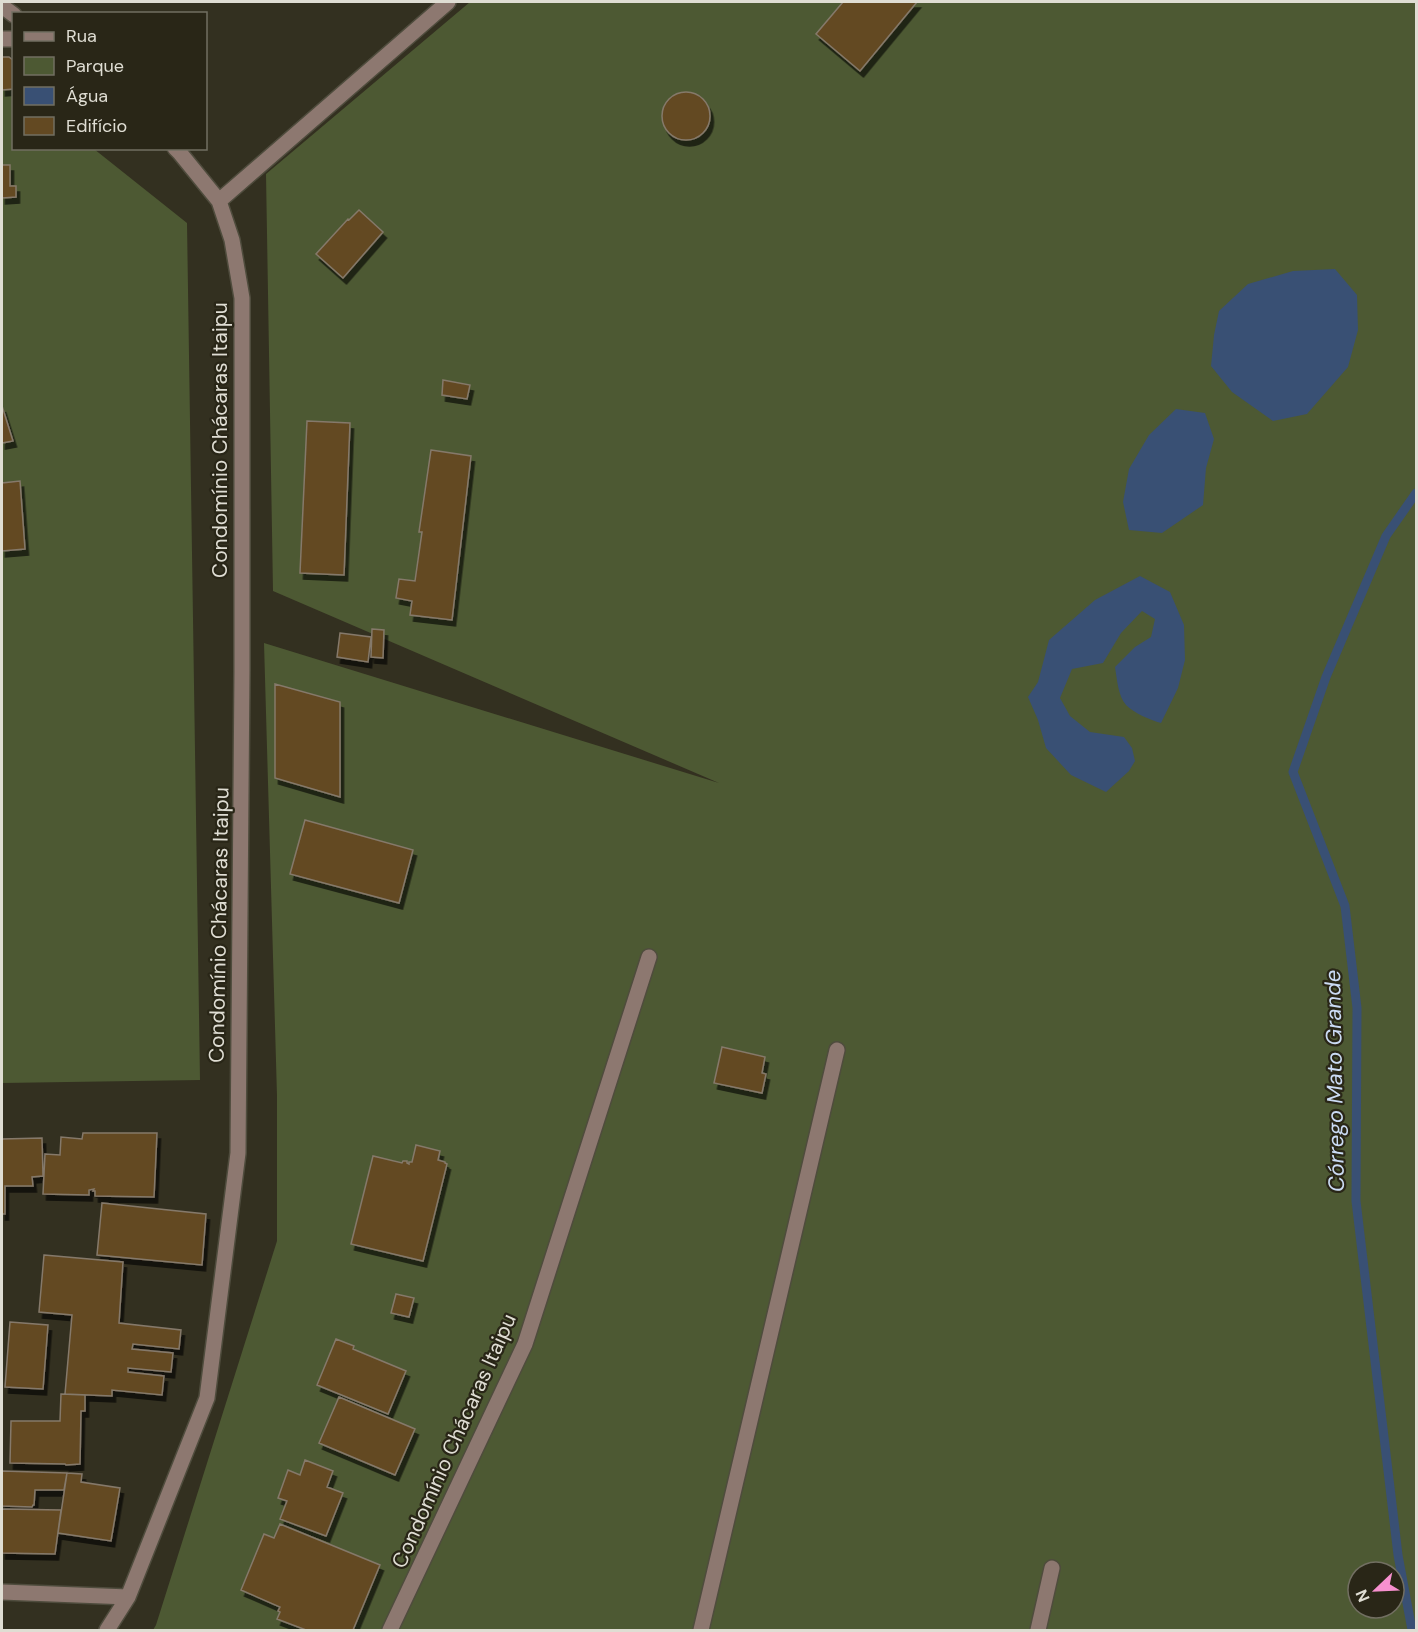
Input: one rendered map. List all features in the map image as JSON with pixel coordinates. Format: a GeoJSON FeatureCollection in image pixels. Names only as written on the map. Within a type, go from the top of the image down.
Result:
{"type":"FeatureCollection","features":[{"type":"Feature","properties":{"kind":"street"},"geometry":{"type":"LineString","coordinates":[[219,201],[448,2]]}},
{"type":"Feature","properties":{"kind":"street","name":"Condomínio Chácaras Itaipu"},"geometry":{"type":"LineString","coordinates":[[107,1630],[128,1597],[207,1398],[238,1153],[242,297],[232,240],[219,201],[177,150]]}},
{"type":"Feature","properties":{"kind":"street","name":"Condomínio Chácaras Itaipu"},"geometry":{"type":"LineString","coordinates":[[390,1630],[525,1344],[649,957]]}},
{"type":"Feature","properties":{"kind":"street"},"geometry":{"type":"LineString","coordinates":[[701,1630],[837,1050]]}},
{"type":"Feature","properties":{"kind":"street"},"geometry":{"type":"LineString","coordinates":[[1038,1630],[1052,1568]]}},
{"type":"Feature","properties":{"kind":"street"},"geometry":{"type":"LineString","coordinates":[[2,1592],[128,1597]]}},
{"type":"Feature","properties":{"kind":"green space"},"geometry":{"type":"Polygon","coordinates":[[[470,2],[1416,2],[1416,1630],[153,1630],[277,1241],[277,1096],[264,643],[719,783],[273,591],[266,174],[470,2]]]}},
{"type":"Feature","properties":{"kind":"green space"},"geometry":{"type":"Polygon","coordinates":[[[2,90],[12,90],[12,150],[95,150],[187,223],[200,1080],[2,1083],[2,90]]]}},
{"type":"Feature","properties":{"kind":"water"},"geometry":{"type":"Polygon","coordinates":[[[1335,269],[1357,295],[1358,330],[1348,367],[1307,414],[1273,421],[1232,392],[1211,366],[1219,311],[1248,284],[1293,271],[1335,269]]]}},
{"type":"Feature","properties":{"kind":"water"},"geometry":{"type":"Polygon","coordinates":[[[1176,409],[1205,413],[1214,439],[1206,468],[1203,505],[1162,533],[1129,530],[1123,502],[1129,469],[1149,435],[1176,409]]]}},
{"type":"Feature","properties":{"kind":"water"},"geometry":{"type":"Polygon","coordinates":[[[1140,576],[1170,592],[1184,625],[1185,660],[1178,688],[1161,723],[1142,716],[1126,705],[1117,682],[1115,667],[1135,647],[1151,637],[1155,619],[1142,611],[1121,633],[1103,663],[1072,669],[1060,698],[1070,716],[1090,732],[1124,737],[1132,748],[1135,761],[1129,771],[1106,792],[1071,775],[1046,748],[1028,697],[1038,682],[1049,640],[1095,600],[1140,576]]]}},
{"type":"Feature","properties":{"kind":"building"},"geometry":{"type":"Polygon","coordinates":[[[843,2],[917,2],[860,71],[816,34],[843,2]]]}},
{"type":"Feature","properties":{"kind":"building"},"geometry":{"type":"Polygon","coordinates":[[[2,57],[9,57],[12,59],[12,89],[2,90],[2,57]]]}},
{"type":"Feature","properties":{"kind":"building"},"geometry":{"type":"Polygon","coordinates":[[[686,92],[703,99],[710,116],[703,133],[686,140],[669,133],[662,116],[669,99],[686,92]]]}},
{"type":"Feature","properties":{"kind":"building"},"geometry":{"type":"Polygon","coordinates":[[[2,165],[10,165],[10,186],[16,186],[16,197],[2,198],[2,165]]]}},
{"type":"Feature","properties":{"kind":"building"},"geometry":{"type":"Polygon","coordinates":[[[359,210],[383,232],[343,278],[316,254],[359,210]]]}},
{"type":"Feature","properties":{"kind":"building"},"geometry":{"type":"Polygon","coordinates":[[[443,380],[470,385],[467,399],[442,395],[443,380]]]}},
{"type":"Feature","properties":{"kind":"building"},"geometry":{"type":"Polygon","coordinates":[[[2,406],[13,441],[2,443],[2,406]]]}},
{"type":"Feature","properties":{"kind":"building"},"geometry":{"type":"Polygon","coordinates":[[[307,421],[350,423],[344,575],[300,573],[307,421]]]}},
{"type":"Feature","properties":{"kind":"building"},"geometry":{"type":"Polygon","coordinates":[[[431,450],[471,456],[452,620],[410,615],[412,601],[396,598],[399,579],[415,581],[422,532],[419,532],[431,450]]]}},
{"type":"Feature","properties":{"kind":"building"},"geometry":{"type":"Polygon","coordinates":[[[20,481],[25,549],[2,551],[2,483],[20,481]]]}},
{"type":"Feature","properties":{"kind":"building"},"geometry":{"type":"Polygon","coordinates":[[[372,629],[384,630],[383,658],[371,657],[372,629]]]}},
{"type":"Feature","properties":{"kind":"building"},"geometry":{"type":"Polygon","coordinates":[[[340,633],[371,637],[368,662],[337,657],[340,633]]]}},
{"type":"Feature","properties":{"kind":"building"},"geometry":{"type":"Polygon","coordinates":[[[275,684],[340,702],[340,797],[275,778],[275,684]]]}},
{"type":"Feature","properties":{"kind":"building"},"geometry":{"type":"Polygon","coordinates":[[[305,820],[413,850],[399,903],[290,874],[305,820]]]}},
{"type":"Feature","properties":{"kind":"building"},"geometry":{"type":"Polygon","coordinates":[[[722,1047],[765,1057],[762,1073],[766,1074],[762,1093],[714,1083],[722,1047]]]}},
{"type":"Feature","properties":{"kind":"building"},"geometry":{"type":"Polygon","coordinates":[[[83,1133],[157,1133],[154,1197],[95,1196],[94,1189],[89,1190],[89,1195],[43,1194],[45,1154],[60,1155],[61,1137],[82,1139],[83,1133]]]}},
{"type":"Feature","properties":{"kind":"building"},"geometry":{"type":"Polygon","coordinates":[[[42,1138],[43,1176],[32,1177],[33,1186],[5,1186],[5,1214],[2,1214],[2,1139],[42,1138]]]}},
{"type":"Feature","properties":{"kind":"building"},"geometry":{"type":"Polygon","coordinates":[[[416,1145],[440,1151],[438,1160],[447,1164],[423,1261],[351,1244],[373,1156],[402,1163],[407,1161],[409,1164],[412,1162],[416,1145]]]}},
{"type":"Feature","properties":{"kind":"building"},"geometry":{"type":"Polygon","coordinates":[[[102,1203],[206,1214],[202,1265],[97,1255],[102,1203]]]}},
{"type":"Feature","properties":{"kind":"building"},"geometry":{"type":"Polygon","coordinates":[[[44,1255],[123,1262],[119,1323],[181,1330],[179,1349],[133,1344],[132,1349],[173,1353],[171,1372],[128,1368],[128,1372],[164,1376],[162,1395],[112,1390],[112,1396],[65,1394],[72,1315],[39,1312],[44,1255]]]}},
{"type":"Feature","properties":{"kind":"building"},"geometry":{"type":"Polygon","coordinates":[[[396,1294],[414,1298],[409,1317],[391,1313],[396,1294]]]}},
{"type":"Feature","properties":{"kind":"building"},"geometry":{"type":"Polygon","coordinates":[[[10,1322],[48,1325],[43,1389],[5,1387],[10,1322]]]}},
{"type":"Feature","properties":{"kind":"building"},"geometry":{"type":"Polygon","coordinates":[[[336,1339],[354,1346],[353,1349],[406,1371],[388,1414],[317,1385],[336,1339]]]}},
{"type":"Feature","properties":{"kind":"building"},"geometry":{"type":"Polygon","coordinates":[[[61,1394],[85,1395],[85,1411],[81,1411],[80,1464],[10,1463],[11,1421],[60,1421],[61,1394]]]}},
{"type":"Feature","properties":{"kind":"building"},"geometry":{"type":"Polygon","coordinates":[[[339,1397],[415,1429],[395,1475],[319,1443],[339,1397]]]}},
{"type":"Feature","properties":{"kind":"building"},"geometry":{"type":"Polygon","coordinates":[[[305,1460],[333,1471],[327,1487],[343,1493],[326,1536],[280,1519],[287,1501],[278,1498],[288,1470],[300,1475],[305,1460]]]}},
{"type":"Feature","properties":{"kind":"building"},"geometry":{"type":"Polygon","coordinates":[[[2,1471],[67,1473],[64,1490],[35,1490],[32,1507],[2,1506],[2,1471]]]}},
{"type":"Feature","properties":{"kind":"building"},"geometry":{"type":"Polygon","coordinates":[[[67,1473],[82,1474],[81,1482],[120,1488],[111,1541],[58,1533],[67,1473]]]}},
{"type":"Feature","properties":{"kind":"building"},"geometry":{"type":"Polygon","coordinates":[[[2,1509],[61,1510],[55,1554],[2,1553],[2,1509]]]}},
{"type":"Feature","properties":{"kind":"building"},"geometry":{"type":"Polygon","coordinates":[[[280,1524],[380,1565],[353,1630],[306,1630],[277,1619],[280,1607],[241,1590],[264,1534],[274,1538],[280,1524]]]}},
{"type":"Feature","properties":{"kind":"waterway","name":"Córrego Mato Grande"},"geometry":{"type":"LineString","coordinates":[[1412,1630],[1398,1555],[1356,1201],[1357,1008],[1345,906],[1293,772],[1326,677],[1386,536],[1416,493]]}}]}
